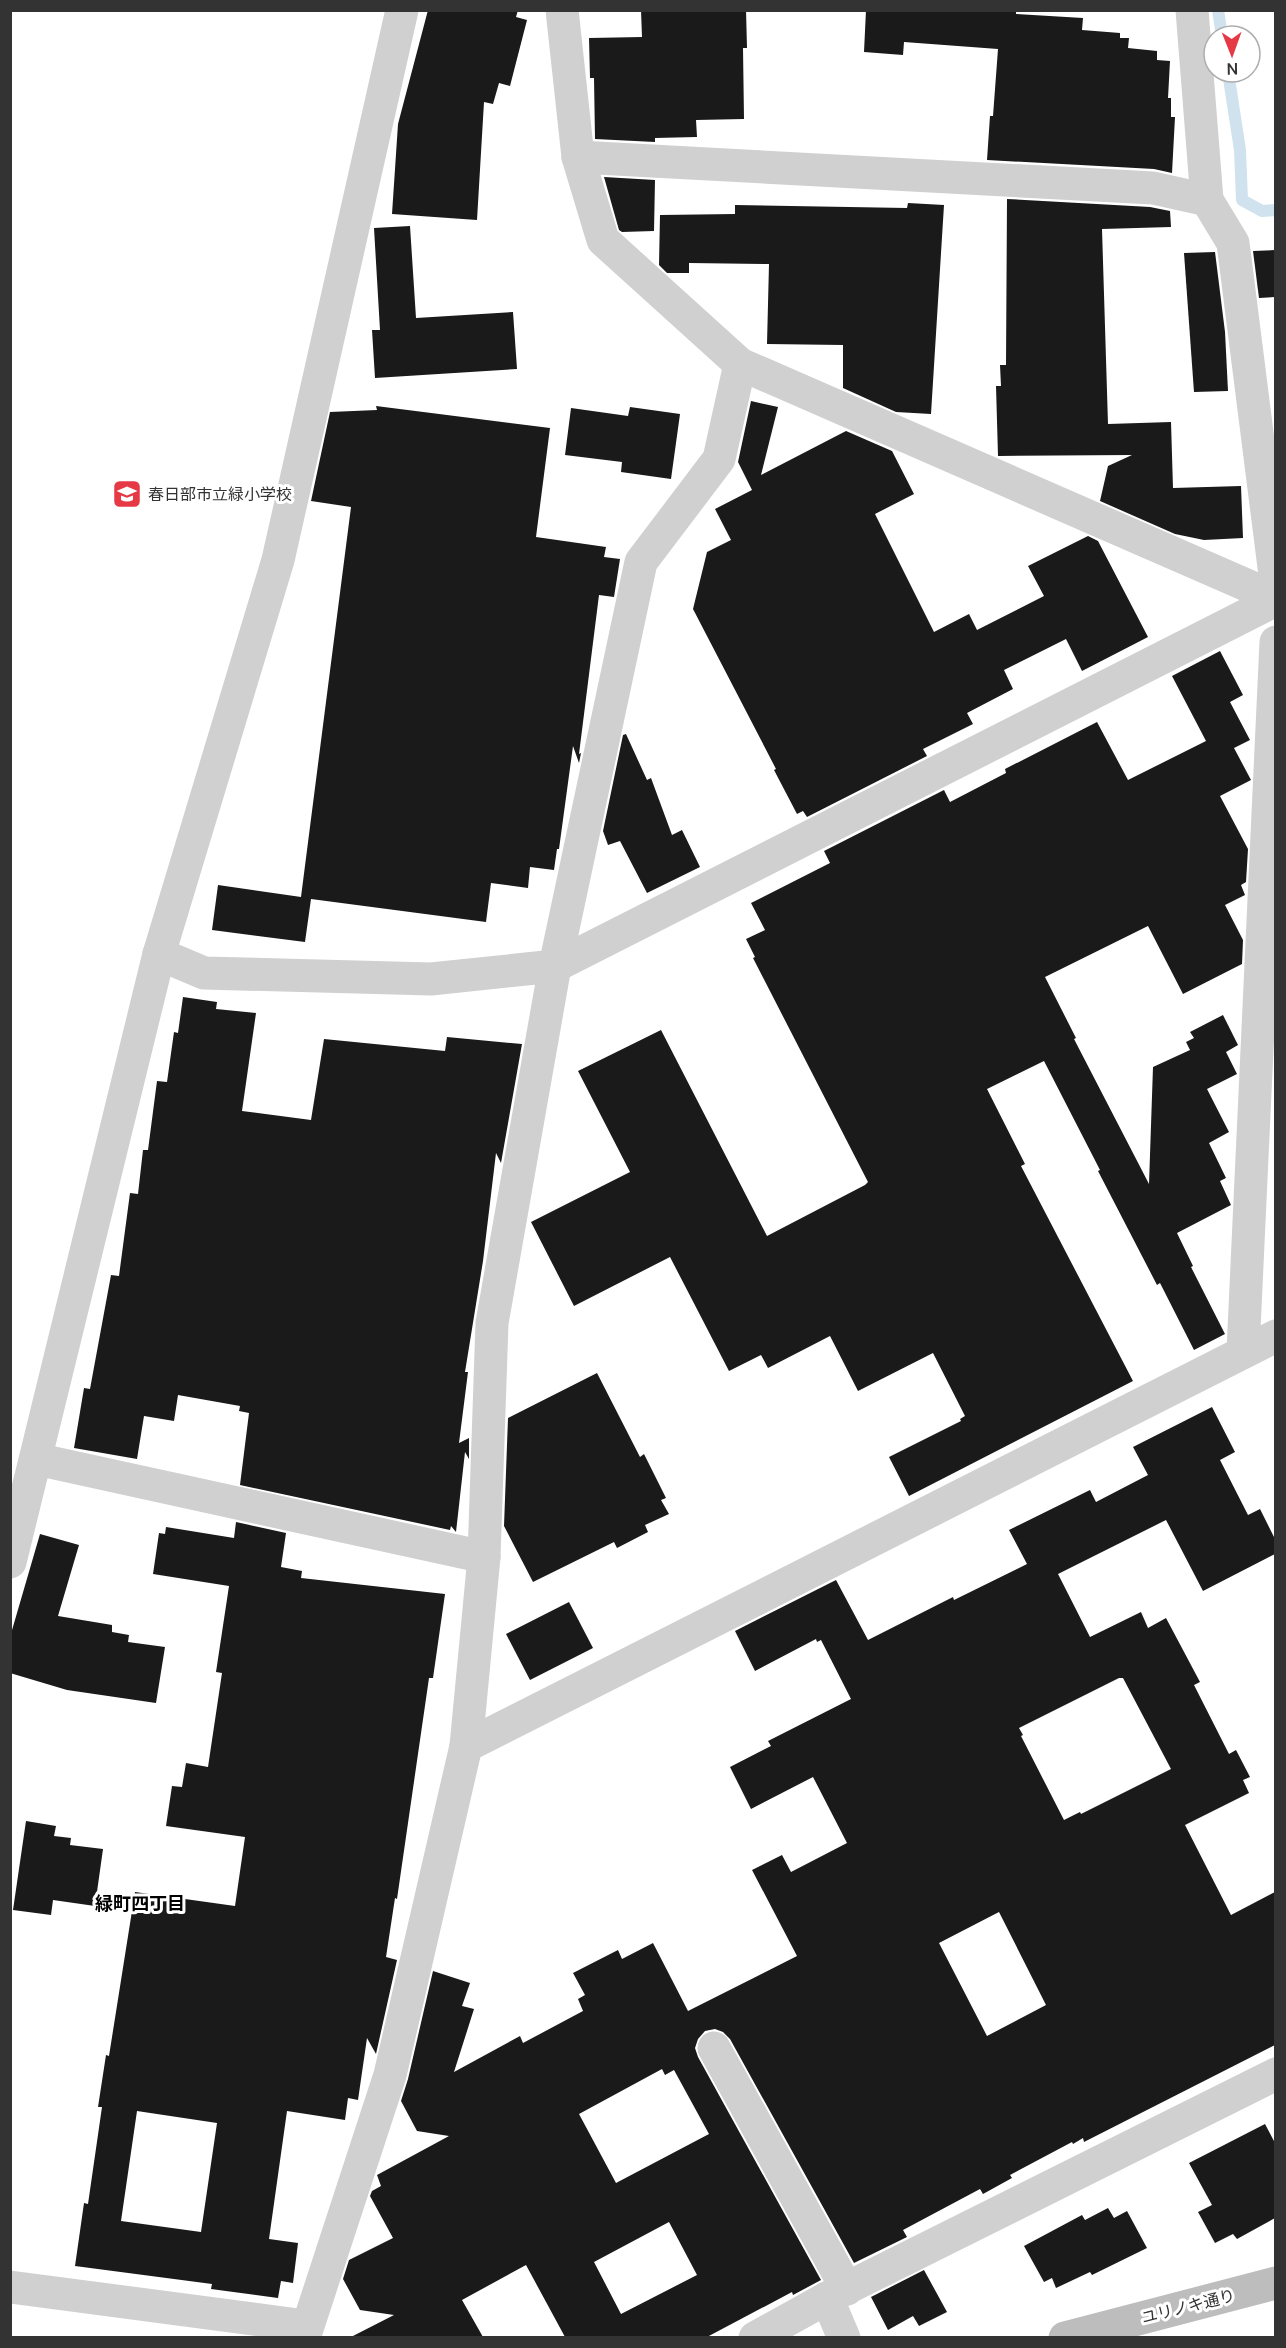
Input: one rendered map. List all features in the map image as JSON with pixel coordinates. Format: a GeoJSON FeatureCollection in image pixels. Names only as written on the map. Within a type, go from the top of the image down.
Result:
{"type":"FeatureCollection","features":[{"type":"Feature","properties":{"kind":"street"},"geometry":{"type":"LineString","coordinates":[[10,1562],[159,954],[278,560],[402,10]]}},
{"type":"Feature","properties":{"kind":"street"},"geometry":{"type":"LineString","coordinates":[[562,10],[578,157],[603,240],[740,364],[1275,599]]}},
{"type":"Feature","properties":{"kind":"street"},"geometry":{"type":"LineString","coordinates":[[1192,10],[1207,200],[1233,243],[1275,583]]}},
{"type":"Feature","properties":{"kind":"street"},"geometry":{"type":"LineString","coordinates":[[578,157],[1153,188],[1207,200]]}},
{"type":"Feature","properties":{"kind":"street"},"geometry":{"type":"LineString","coordinates":[[10,2287],[305,2332],[390,2075],[466,1746],[484,1557],[492,1323],[555,966],[641,562],[719,459],[740,364]]}},
{"type":"Feature","properties":{"kind":"street"},"geometry":{"type":"LineString","coordinates":[[159,954],[204,973],[431,979],[555,966],[1275,599]]}},
{"type":"Feature","properties":{"kind":"street"},"geometry":{"type":"LineString","coordinates":[[1243,1351],[1275,642]]}},
{"type":"Feature","properties":{"kind":"street"},"geometry":{"type":"LineString","coordinates":[[466,1746],[1275,1335]]}},
{"type":"Feature","properties":{"kind":"street"},"geometry":{"type":"LineString","coordinates":[[36,1459],[484,1557]]}},
{"type":"Feature","properties":{"kind":"street"},"geometry":{"type":"LineString","coordinates":[[714,2048],[837,2294],[844,2337]]}},
{"type":"Feature","properties":{"kind":"street"},"geometry":{"type":"LineString","coordinates":[[755,2337],[1275,2074]]}},
{"type":"Feature","properties":{"kind":"street","name":"ユリノキ通り"},"geometry":{"type":"LineString","coordinates":[[1065,2337],[1104,2333],[1275,2283]]}},
{"type":"Feature","properties":{"kind":"building"},"geometry":{"type":"Polygon","coordinates":[[[428,10],[518,10],[516,17],[527,20],[510,86],[499,83],[493,104],[484,102],[477,220],[392,214],[398,124],[428,10]]]}},
{"type":"Feature","properties":{"kind":"building"},"geometry":{"type":"Polygon","coordinates":[[[641,10],[746,10],[747,48],[743,48],[744,119],[696,120],[697,137],[655,138],[655,142],[595,139],[594,78],[590,78],[589,38],[642,37],[641,10]]]}},
{"type":"Feature","properties":{"kind":"building"},"geometry":{"type":"Polygon","coordinates":[[[866,10],[1016,10],[1016,14],[1083,18],[1082,30],[1120,33],[1120,38],[1129,38],[1128,48],[1157,51],[1157,60],[1170,61],[1168,98],[1171,98],[1171,117],[1175,117],[1172,173],[1154,169],[987,160],[998,49],[904,42],[903,55],[864,52],[866,10]]]}},
{"type":"Feature","properties":{"kind":"building"},"geometry":{"type":"Polygon","coordinates":[[[604,177],[655,180],[654,231],[622,232],[619,230],[604,177]]]}},
{"type":"Feature","properties":{"kind":"building"},"geometry":{"type":"Polygon","coordinates":[[[1007,199],[1150,207],[1170,211],[1171,227],[1102,229],[1108,424],[1171,422],[1173,488],[1241,486],[1243,538],[1204,540],[1175,534],[1100,501],[1108,466],[1132,455],[998,456],[996,386],[1001,386],[1000,365],[1006,365],[1007,199]]]}},
{"type":"Feature","properties":{"kind":"building"},"geometry":{"type":"Polygon","coordinates":[[[908,203],[944,205],[931,414],[896,412],[843,388],[843,345],[767,344],[769,264],[689,263],[689,273],[667,273],[659,265],[660,215],[735,214],[735,205],[907,208],[908,203]]]}},
{"type":"Feature","properties":{"kind":"building"},"geometry":{"type":"Polygon","coordinates":[[[410,226],[416,318],[513,312],[517,369],[375,378],[372,330],[380,330],[374,228],[410,226]]]}},
{"type":"Feature","properties":{"kind":"building"},"geometry":{"type":"Polygon","coordinates":[[[1275,250],[1275,297],[1259,298],[1253,251],[1275,250]]]}},
{"type":"Feature","properties":{"kind":"building"},"geometry":{"type":"Polygon","coordinates":[[[1215,252],[1225,332],[1228,391],[1194,392],[1184,253],[1215,252]]]}},
{"type":"Feature","properties":{"kind":"building"},"geometry":{"type":"Polygon","coordinates":[[[751,401],[778,407],[761,475],[846,431],[892,451],[914,494],[875,514],[934,632],[969,614],[977,630],[1044,596],[1028,566],[1088,536],[1098,541],[1148,637],[1082,671],[1066,639],[1004,670],[1013,689],[967,713],[973,724],[923,749],[927,756],[807,817],[803,811],[797,814],[693,609],[707,552],[731,540],[715,509],[752,490],[738,462],[751,401]]]}},
{"type":"Feature","properties":{"kind":"building"},"geometry":{"type":"Polygon","coordinates":[[[376,406],[550,428],[536,537],[606,547],[604,557],[620,559],[614,597],[599,595],[579,754],[581,753],[579,763],[573,746],[554,870],[530,867],[528,888],[491,883],[486,922],[311,899],[305,942],[212,930],[218,885],[301,897],[351,507],[311,501],[330,412],[377,410],[376,406]]]}},
{"type":"Feature","properties":{"kind":"building"},"geometry":{"type":"Polygon","coordinates":[[[630,407],[680,414],[671,479],[621,472],[622,462],[565,455],[571,408],[628,416],[630,407]]]}},
{"type":"Feature","properties":{"kind":"building"},"geometry":{"type":"Polygon","coordinates":[[[1220,651],[1243,695],[1230,702],[1250,740],[1234,748],[1251,780],[1220,796],[1248,849],[1246,882],[1241,885],[1245,895],[1225,905],[1243,940],[1242,964],[1183,994],[1148,926],[1045,977],[1076,1038],[1074,1039],[1149,1184],[1153,1067],[1190,1050],[1186,1042],[1194,1038],[1190,1032],[1223,1015],[1238,1045],[1226,1052],[1237,1074],[1207,1089],[1229,1132],[1209,1143],[1226,1178],[1220,1181],[1231,1205],[1177,1233],[1193,1266],[1191,1267],[1225,1334],[1194,1350],[1160,1283],[1157,1285],[1044,1061],[987,1089],[1025,1164],[1021,1166],[1133,1381],[909,1496],[889,1457],[961,1421],[960,1419],[965,1416],[933,1353],[858,1391],[830,1336],[768,1368],[761,1355],[729,1371],[670,1257],[574,1306],[531,1222],[630,1172],[578,1071],[661,1030],[767,1236],[865,1185],[868,1182],[753,958],[755,957],[746,939],[765,930],[751,903],[830,863],[824,851],[944,790],[950,802],[1006,773],[1005,769],[1097,722],[1128,780],[1206,741],[1172,676],[1220,651]]]}},
{"type":"Feature","properties":{"kind":"building"},"geometry":{"type":"Polygon","coordinates":[[[626,734],[647,780],[651,778],[672,835],[682,830],[700,867],[647,893],[620,841],[608,845],[603,831],[623,735],[626,734]]]}},
{"type":"Feature","properties":{"kind":"building"},"geometry":{"type":"Polygon","coordinates":[[[183,997],[217,1002],[216,1009],[256,1013],[242,1111],[311,1120],[324,1039],[445,1051],[447,1037],[522,1044],[501,1163],[496,1153],[483,1261],[465,1372],[468,1372],[459,1443],[469,1438],[469,1459],[465,1452],[456,1532],[451,1526],[450,1530],[240,1485],[249,1413],[239,1411],[240,1406],[178,1395],[174,1421],[144,1416],[137,1459],[74,1448],[84,1388],[90,1389],[111,1275],[119,1276],[130,1193],[138,1194],[143,1150],[148,1150],[157,1081],[167,1082],[174,1032],[178,1033],[183,997]]]}},
{"type":"Feature","properties":{"kind":"building"},"geometry":{"type":"Polygon","coordinates":[[[597,1373],[640,1457],[644,1454],[666,1498],[661,1500],[669,1514],[645,1525],[648,1532],[617,1548],[614,1542],[533,1582],[504,1526],[508,1418],[597,1373]]]}},
{"type":"Feature","properties":{"kind":"building"},"geometry":{"type":"Polygon","coordinates":[[[1212,1407],[1235,1452],[1220,1460],[1248,1515],[1260,1509],[1275,1539],[1275,1554],[1203,1591],[1166,1520],[1058,1574],[1090,1637],[1141,1612],[1148,1628],[1166,1618],[1200,1682],[1194,1685],[1229,1754],[1236,1750],[1250,1777],[1243,1780],[1249,1793],[1185,1825],[1231,1915],[1275,1892],[1275,2045],[1084,2142],[1083,2138],[1073,2144],[1072,2142],[1010,2175],[1012,2178],[983,2194],[980,2189],[903,2230],[907,2237],[854,2263],[730,2039],[723,2032],[715,2029],[705,2031],[698,2039],[695,2048],[698,2057],[821,2280],[793,2295],[792,2292],[707,2337],[565,2337],[526,2265],[462,2300],[483,2337],[351,2337],[394,2315],[360,2310],[343,2279],[349,2260],[393,2238],[370,2196],[372,2191],[381,2186],[377,2175],[449,2136],[417,2131],[401,2101],[433,1971],[470,1983],[462,2006],[474,2009],[454,2072],[520,2036],[523,2043],[583,2011],[578,1999],[585,1995],[573,1973],[618,1950],[622,1959],[653,1943],[688,2011],[797,1956],[752,1870],[782,1855],[791,1872],[847,1843],[813,1777],[751,1809],[730,1767],[771,1746],[768,1741],[851,1699],[821,1640],[817,1642],[816,1639],[755,1671],[735,1631],[836,1580],[868,1640],[953,1597],[954,1600],[1027,1564],[1009,1530],[1090,1490],[1096,1502],[1148,1475],[1133,1447],[1212,1407]],[[1123,1678],[1019,1728],[1064,1820],[1080,1812],[1081,1814],[1171,1769],[1123,1678]],[[999,1912],[939,1943],[987,2036],[1046,2005],[999,1912]],[[662,2069],[579,2114],[616,2183],[709,2134],[674,2070],[665,2075],[662,2069]],[[669,2222],[594,2262],[621,2314],[697,2275],[669,2222]]]}},
{"type":"Feature","properties":{"kind":"building"},"geometry":{"type":"Polygon","coordinates":[[[236,1522],[286,1533],[281,1567],[302,1571],[301,1578],[445,1594],[433,1678],[429,1678],[397,1899],[395,1898],[386,1957],[397,1960],[376,2054],[367,2038],[358,2100],[348,2098],[345,2120],[287,2111],[269,2239],[298,2243],[293,2283],[281,2281],[278,2298],[211,2289],[212,2284],[75,2266],[84,2203],[88,2204],[102,2107],[98,2107],[106,2055],[109,2056],[135,1892],[235,1906],[245,1837],[166,1826],[172,1786],[182,1787],[186,1763],[208,1767],[222,1673],[216,1672],[229,1586],[153,1574],[159,1533],[165,1534],[166,1527],[234,1538],[236,1522]],[[137,2111],[121,2221],[201,2232],[217,2123],[137,2111]]]}},
{"type":"Feature","properties":{"kind":"building"},"geometry":{"type":"Polygon","coordinates":[[[40,1534],[79,1545],[58,1616],[112,1625],[112,1632],[129,1635],[128,1642],[165,1647],[156,1703],[67,1690],[10,1673],[10,1637],[40,1534]]]}},
{"type":"Feature","properties":{"kind":"building"},"geometry":{"type":"Polygon","coordinates":[[[569,1602],[593,1648],[530,1680],[506,1634],[569,1602]]]}},
{"type":"Feature","properties":{"kind":"building"},"geometry":{"type":"Polygon","coordinates":[[[26,1821],[56,1826],[54,1836],[71,1838],[70,1845],[103,1849],[95,1906],[53,1900],[51,1915],[13,1910],[26,1821]]]}},
{"type":"Feature","properties":{"kind":"building"},"geometry":{"type":"Polygon","coordinates":[[[1265,2124],[1275,2143],[1275,2218],[1237,2239],[1233,2234],[1215,2243],[1198,2212],[1212,2205],[1189,2163],[1265,2124]]]}},
{"type":"Feature","properties":{"kind":"building"},"geometry":{"type":"Polygon","coordinates":[[[1108,2208],[1114,2218],[1127,2211],[1147,2248],[1092,2275],[1090,2272],[1056,2288],[1052,2278],[1044,2282],[1024,2246],[1082,2215],[1085,2220],[1108,2208]]]}},
{"type":"Feature","properties":{"kind":"building"},"geometry":{"type":"Polygon","coordinates":[[[924,2270],[947,2312],[919,2326],[913,2316],[888,2330],[871,2297],[924,2270]]]}},
{"type":"Feature","properties":{"kind":"waterway"},"geometry":{"type":"LineString","coordinates":[[1218,10],[1220,24]]}},
{"type":"Feature","properties":{"kind":"waterway"},"geometry":{"type":"LineString","coordinates":[[1230,84],[1240,150],[1242,200],[1262,211],[1276,210]]}},
{"type":"Feature","properties":{"kind":"place","name":"春日部市立緑小学校"},"geometry":{"type":"Point","coordinates":[127,494]}},
{"type":"Feature","properties":{"kind":"district","name":"緑町四丁目"},"geometry":{"type":"Point","coordinates":[140,1903]}}]}
